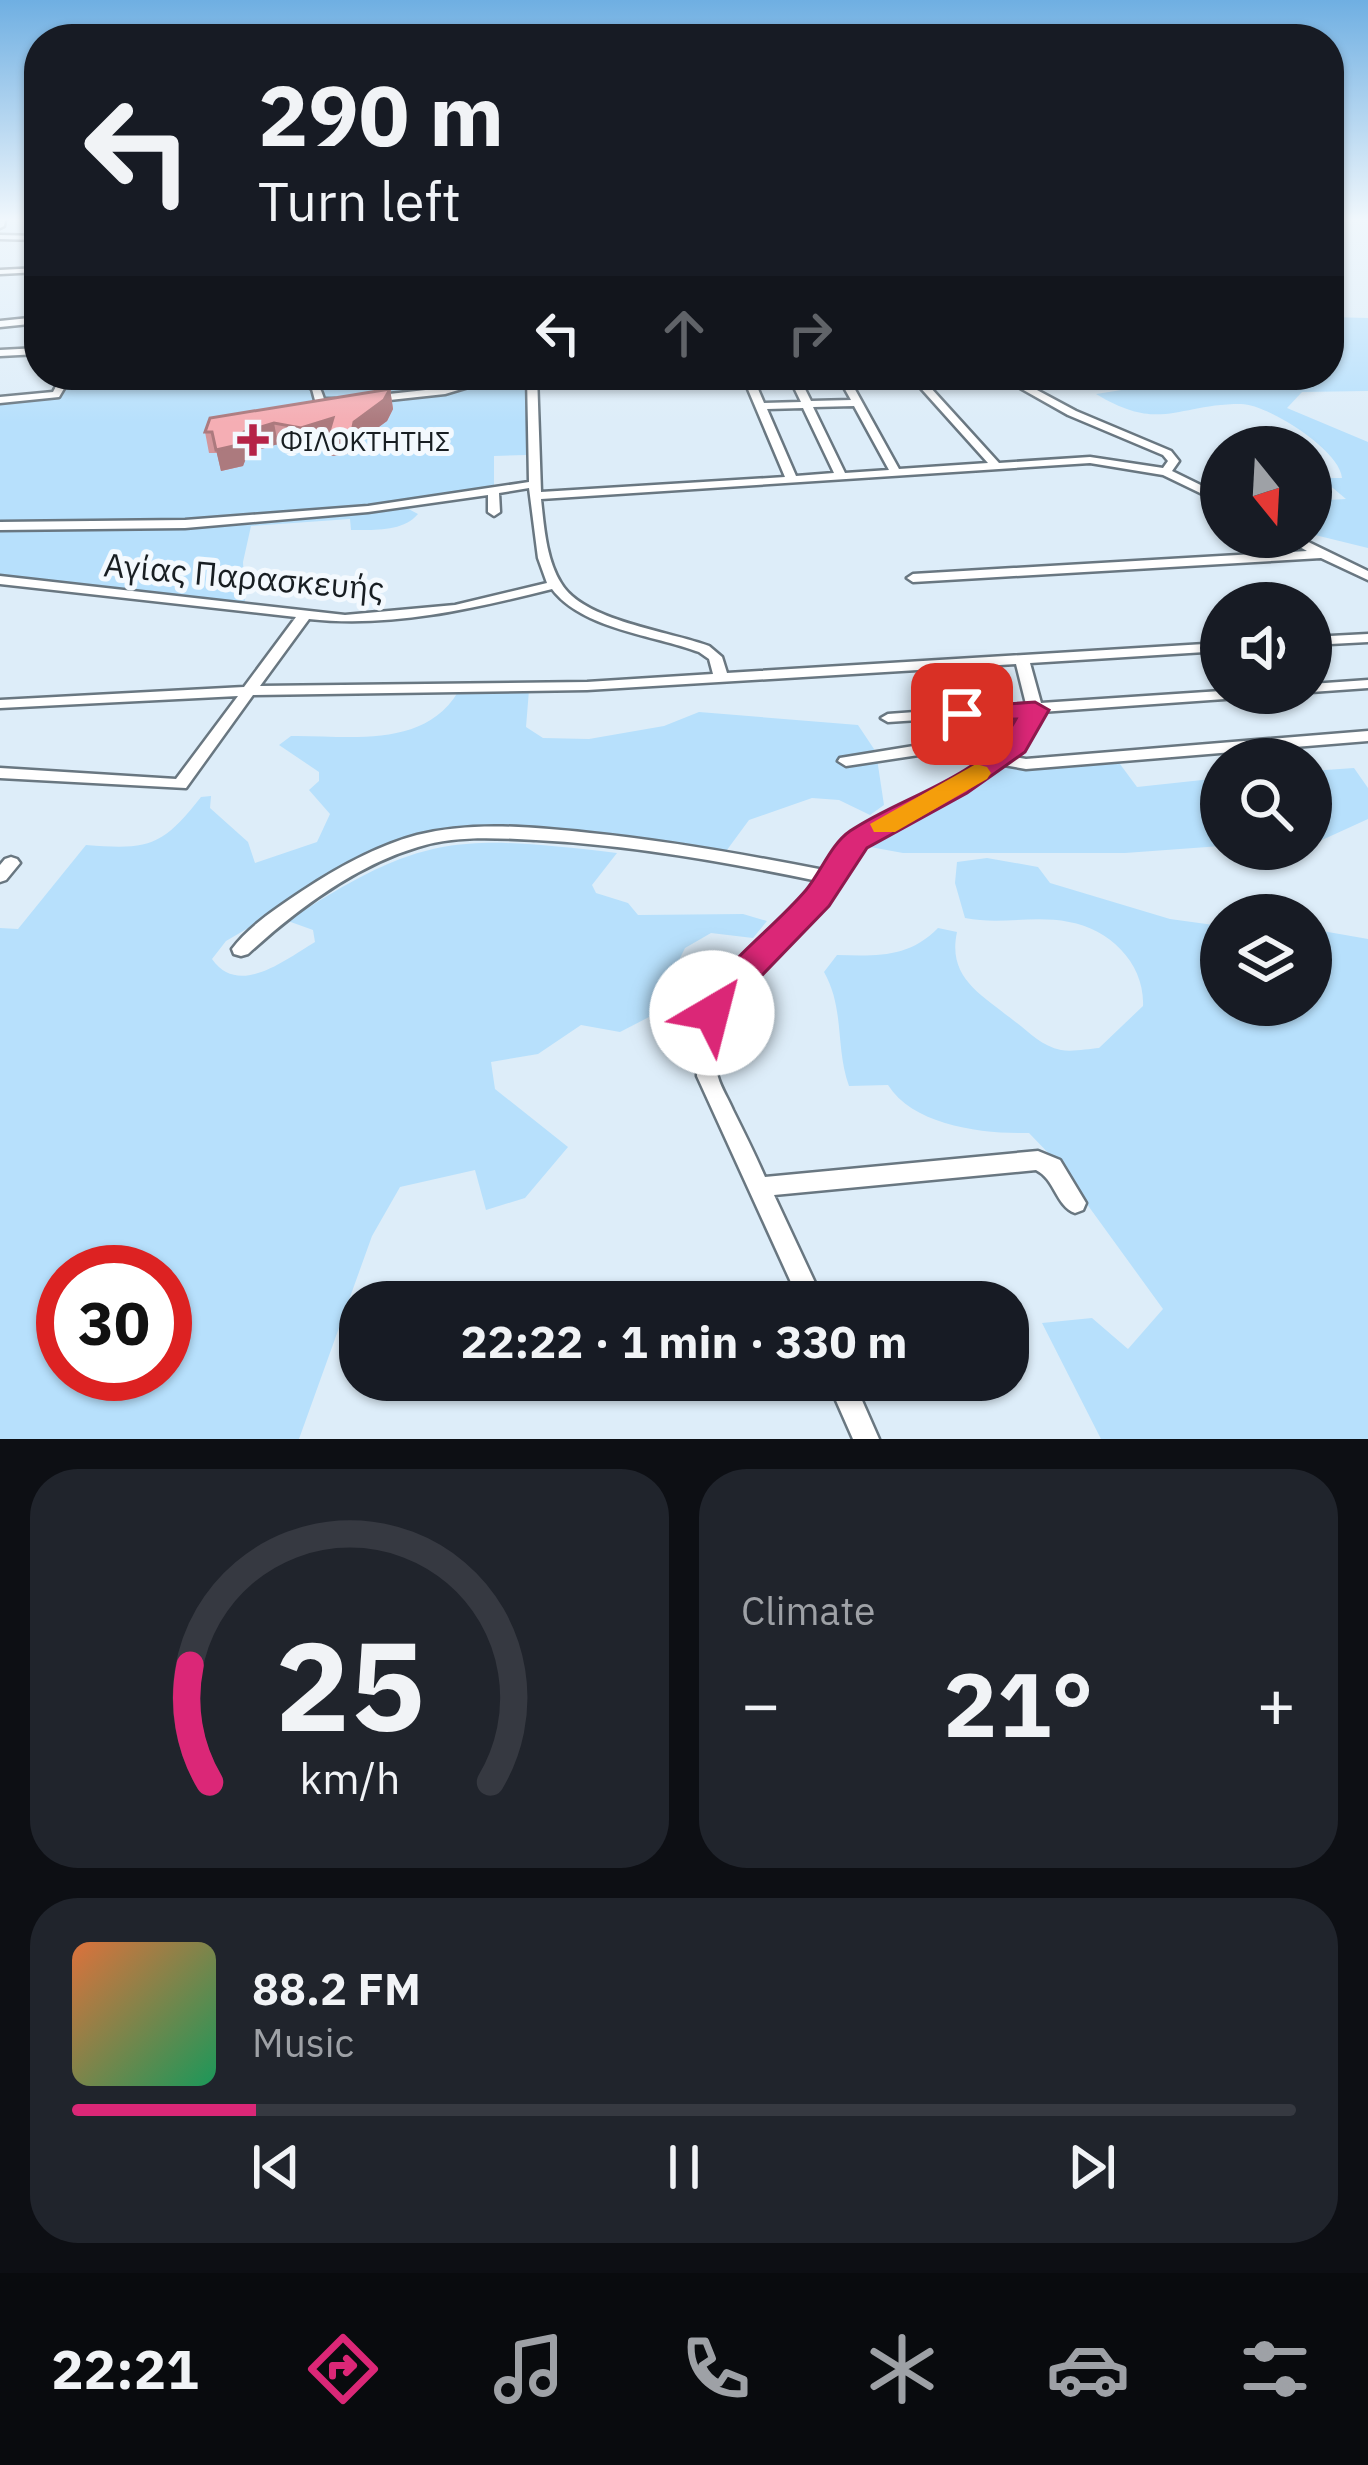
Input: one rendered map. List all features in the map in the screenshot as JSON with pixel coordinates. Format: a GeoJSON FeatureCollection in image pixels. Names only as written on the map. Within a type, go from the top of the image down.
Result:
{"type":"FeatureCollection","features":[{"type":"Feature","properties":{"kind":"street"},"geometry":{"type":"LineString","coordinates":[[0,400],[56,395],[59,390]]}},
{"type":"Feature","properties":{"kind":"street"},"geometry":{"type":"LineString","coordinates":[[313,390],[327,403],[442,390]]}},
{"type":"Feature","properties":{"kind":"street"},"geometry":{"type":"LineString","coordinates":[[533,390],[536,490],[553,585],[579,606],[704,649],[715,657],[722,678]]}},
{"type":"Feature","properties":{"kind":"street"},"geometry":{"type":"LineString","coordinates":[[753,390],[792,479]]}},
{"type":"Feature","properties":{"kind":"street"},"geometry":{"type":"LineString","coordinates":[[800,390],[841,476]]}},
{"type":"Feature","properties":{"kind":"street"},"geometry":{"type":"LineString","coordinates":[[850,390],[896,473]]}},
{"type":"Feature","properties":{"kind":"street"},"geometry":{"type":"LineString","coordinates":[[928,390],[996,466]]}},
{"type":"Feature","properties":{"kind":"street"},"geometry":{"type":"LineString","coordinates":[[1030,390],[1167,453],[1174,460],[1166,472]]}},
{"type":"Feature","properties":{"kind":"street"},"geometry":{"type":"LineString","coordinates":[[760,406],[858,404]]}},
{"type":"Feature","properties":{"kind":"street"},"geometry":{"type":"LineString","coordinates":[[0,526],[185,524],[368,509],[493,488],[792,479],[1115,461],[1166,472],[1200,489]]}},
{"type":"Feature","properties":{"kind":"street"},"geometry":{"type":"LineString","coordinates":[[493,488],[494,512]]}},
{"type":"Feature","properties":{"kind":"street"},"geometry":{"type":"LineString","coordinates":[[913,578],[1253,558]]}},
{"type":"Feature","properties":{"kind":"street"},"geometry":{"type":"LineString","coordinates":[[1330,558],[1368,576]]}},
{"type":"Feature","properties":{"kind":"street","name":"Αγίας Παρασκευής"},"geometry":{"type":"LineString","coordinates":[[0,580],[305,615],[415,615],[553,585]]}},
{"type":"Feature","properties":{"kind":"street"},"geometry":{"type":"LineString","coordinates":[[0,772],[180,784],[305,615]]}},
{"type":"Feature","properties":{"kind":"street"},"geometry":{"type":"LineString","coordinates":[[1332,639],[1368,638]]}},
{"type":"Feature","properties":{"kind":"street"},"geometry":{"type":"LineString","coordinates":[[0,704],[246,691],[587,686],[1200,648]]}},
{"type":"Feature","properties":{"kind":"street"},"geometry":{"type":"LineString","coordinates":[[803,1281],[719,1110],[703,1047],[712,1013],[728,988],[818,898],[827,878],[856,841],[1015,746],[1035,710],[1022,661]]}},
{"type":"Feature","properties":{"kind":"street"},"geometry":{"type":"LineString","coordinates":[[1332,687],[1368,684]]}},
{"type":"Feature","properties":{"kind":"street"},"geometry":{"type":"LineString","coordinates":[[888,718],[1200,697]]}},
{"type":"Feature","properties":{"kind":"street"},"geometry":{"type":"LineString","coordinates":[[846,761],[932,748],[1026,764],[1368,736]]}},
{"type":"Feature","properties":{"kind":"street"},"geometry":{"type":"LineString","coordinates":[[241,949],[270,922],[354,872],[437,836],[543,836],[746,860],[827,878]]}},
{"type":"Feature","properties":{"kind":"street"},"geometry":{"type":"LineString","coordinates":[[760,1187],[1038,1160],[1052,1167],[1076,1203]]}},
{"type":"Feature","properties":{"kind":"street"},"geometry":{"type":"LineString","coordinates":[[850,1401],[866,1439]]}},
{"type":"Feature","properties":{"kind":"shaded area"},"geometry":{"type":"Polygon","coordinates":[[[1344,317],[1368,318],[1368,391],[1302,392],[1287,408],[1330,426],[1293,426],[1241,404],[1169,414],[1118,406],[1096,394],[1344,390],[1344,317]]]}},
{"type":"Feature","properties":{"kind":"shaded area"},"geometry":{"type":"Polygon","coordinates":[[[62,390],[526,390],[531,448],[526,455],[494,456],[494,487],[375,507],[178,522],[0,523],[0,402],[57,398],[62,390]]]}},
{"type":"Feature","properties":{"kind":"shaded area"},"geometry":{"type":"Polygon","coordinates":[[[1332,427],[1368,442],[1368,548],[1332,539],[1332,500],[1346,499],[1332,487],[1332,478],[1342,478],[1332,459],[1332,427]]]}},
{"type":"Feature","properties":{"kind":"shaded area"},"geometry":{"type":"Polygon","coordinates":[[[401,505],[418,514],[387,529],[351,530],[350,519],[251,526],[243,562],[245,603],[0,578],[0,528],[96,527],[401,505]]]}},
{"type":"Feature","properties":{"kind":"shaded area"},"geometry":{"type":"Polygon","coordinates":[[[529,690],[526,727],[543,738],[589,739],[664,726],[699,712],[858,725],[876,752],[884,805],[870,815],[839,800],[812,798],[749,820],[724,854],[558,835],[419,835],[380,851],[226,941],[212,959],[223,970],[235,975],[263,972],[315,942],[313,930],[288,921],[334,892],[410,856],[480,843],[617,853],[592,885],[596,893],[628,903],[638,915],[743,914],[767,921],[753,938],[711,933],[685,948],[651,1016],[620,1032],[581,1025],[538,1054],[491,1062],[495,1089],[568,1147],[525,1198],[486,1210],[475,1170],[400,1187],[372,1236],[356,1281],[339,1281],[339,1328],[299,1439],[0,1439],[0,928],[18,929],[86,845],[125,847],[152,842],[175,826],[201,797],[211,796],[210,808],[248,842],[255,863],[317,842],[330,814],[309,790],[319,781],[319,772],[279,745],[291,736],[359,737],[405,731],[443,711],[458,692],[529,690]]]}},
{"type":"Feature","properties":{"kind":"shaded area"},"geometry":{"type":"Polygon","coordinates":[[[1117,760],[1137,787],[1200,780],[1200,848],[1125,853],[903,853],[870,847],[868,842],[1001,767],[1117,760]]]}},
{"type":"Feature","properties":{"kind":"shaded area"},"geometry":{"type":"Polygon","coordinates":[[[1354,768],[1368,788],[1368,819],[1332,835],[1332,770],[1354,768]]]}},
{"type":"Feature","properties":{"kind":"shaded area"},"geometry":{"type":"Polygon","coordinates":[[[987,858],[1038,867],[1050,883],[1170,919],[1200,923],[1200,1026],[1332,1026],[1332,933],[1368,939],[1368,1439],[1101,1439],[1042,1323],[1092,1318],[1128,1349],[1163,1309],[1055,1160],[1029,1133],[951,1125],[915,1110],[888,1085],[849,1086],[835,1000],[824,972],[837,955],[891,953],[915,945],[938,928],[957,932],[957,962],[970,984],[1035,1038],[1061,1050],[1099,1048],[1143,1006],[1131,963],[1098,932],[1056,920],[965,918],[955,883],[957,862],[987,858]]]}},
{"type":"Feature","properties":{"kind":"building"},"geometry":{"type":"Polygon","coordinates":[[[389,390],[384,400],[354,422],[352,432],[328,435],[333,418],[301,428],[274,423],[244,432],[238,445],[216,450],[212,432],[205,432],[210,418],[389,390]]]}},
{"type":"Feature","properties":{"kind":"slow traffic"},"geometry":{"type":"LineString","coordinates":[[885,824],[976,773]]}},
{"type":"Feature","properties":{"kind":"place","name":"ΦΙΛΟΚΤΗΤΗΣ"},"geometry":{"type":"Point","coordinates":[253,440]}},
{"type":"Feature","properties":{"kind":"route"},"geometry":{"type":"LineString","coordinates":[[712,1013],[749,964],[818,898],[827,878],[856,841],[957,786],[1015,746],[1035,710],[962,714]]}}]}
